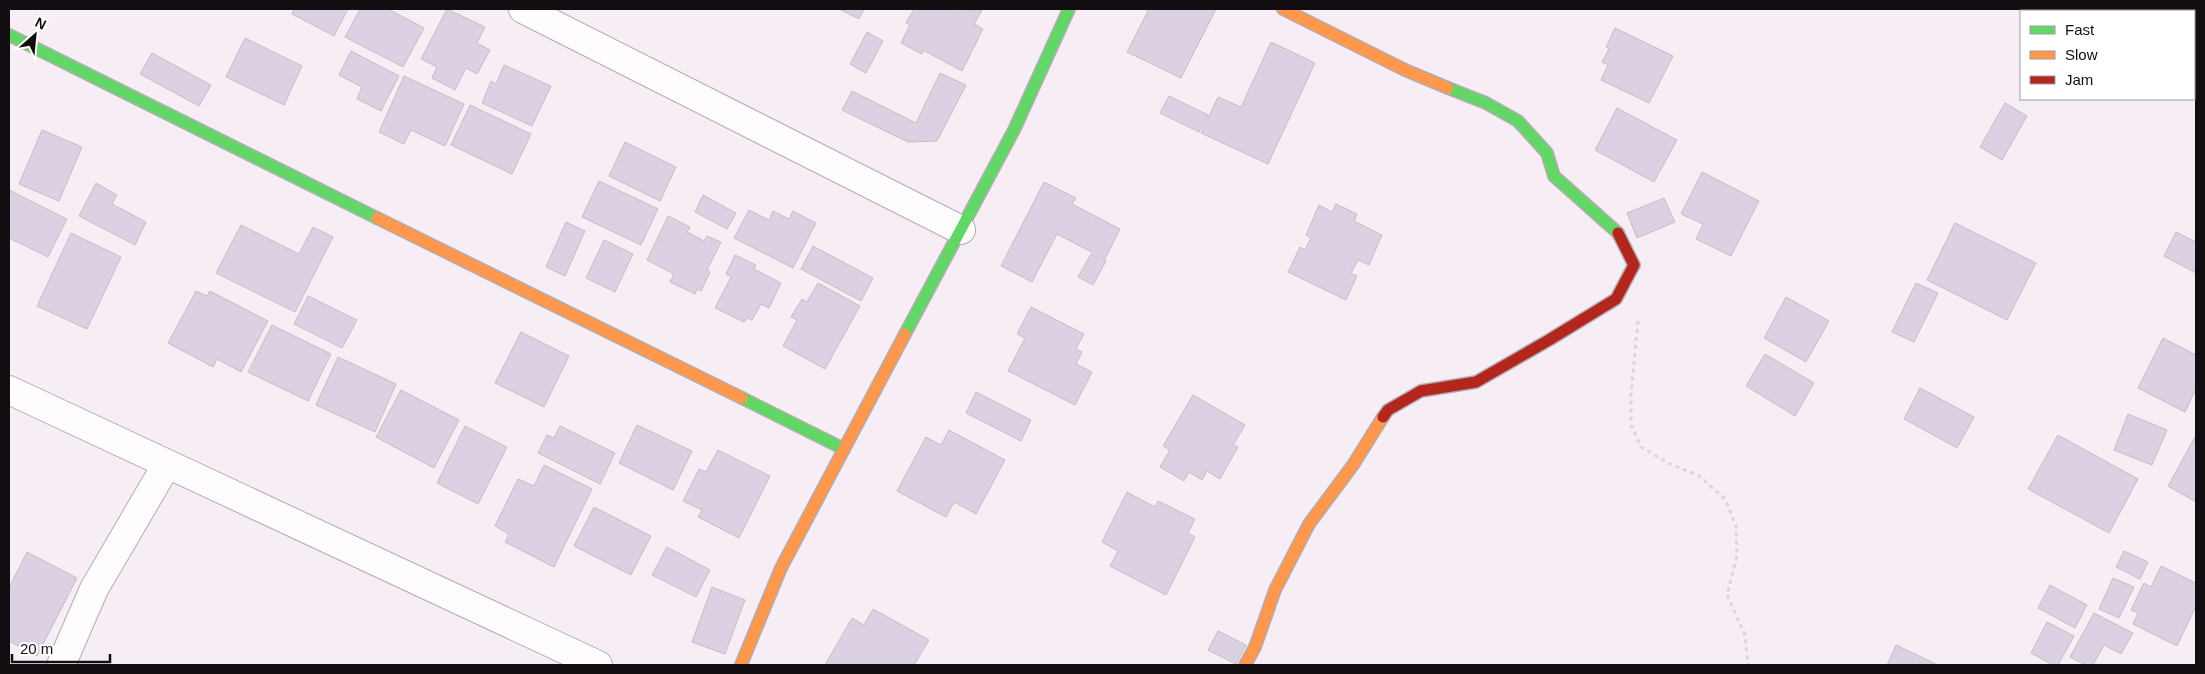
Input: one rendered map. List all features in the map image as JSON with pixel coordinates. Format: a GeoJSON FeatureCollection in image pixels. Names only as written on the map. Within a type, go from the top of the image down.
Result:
{"type":"FeatureCollection","features":[{"type":"Feature","properties":{"kind":"street"},"geometry":{"type":"LineString","coordinates":[[524,9],[961,230]]}},
{"type":"Feature","properties":{"kind":"street"},"geometry":{"type":"LineString","coordinates":[[741,665],[781,568],[1014,130],[1069,9]]}},
{"type":"Feature","properties":{"kind":"street"},"geometry":{"type":"LineString","coordinates":[[1245,665],[1255,647],[1275,590],[1309,524],[1353,466],[1388,410],[1420,392],[1476,382],[1549,340],[1616,300],[1634,265],[1618,231],[1554,176],[1547,153],[1518,121],[1486,103],[1406,70],[1283,9]]}},
{"type":"Feature","properties":{"kind":"street"},"geometry":{"type":"LineString","coordinates":[[9,35],[844,449]]}},
{"type":"Feature","properties":{"kind":"street"},"geometry":{"type":"LineString","coordinates":[[9,390],[598,665]]}},
{"type":"Feature","properties":{"kind":"street"},"geometry":{"type":"LineString","coordinates":[[61,665],[94,588],[167,464]]}},
{"type":"Feature","properties":{"kind":"path"},"geometry":{"type":"LineString","coordinates":[[1638,319],[1631,394],[1631,425],[1641,447],[1670,464],[1698,475],[1725,499],[1736,526],[1737,541],[1737,556],[1727,595],[1745,635],[1748,665]]}},
{"type":"Feature","properties":{"kind":"building"},"geometry":{"type":"Polygon","coordinates":[[[294,9],[348,9],[334,36],[292,14],[294,9]]]}},
{"type":"Feature","properties":{"kind":"building"},"geometry":{"type":"Polygon","coordinates":[[[360,9],[388,9],[424,28],[403,67],[345,37],[360,9]]]}},
{"type":"Feature","properties":{"kind":"building"},"geometry":{"type":"Polygon","coordinates":[[[447,9],[485,27],[477,43],[490,50],[477,74],[466,68],[455,90],[432,78],[437,67],[421,59],[447,9]]]}},
{"type":"Feature","properties":{"kind":"building"},"geometry":{"type":"Polygon","coordinates":[[[839,9],[864,9],[859,19],[839,9]]]}},
{"type":"Feature","properties":{"kind":"building"},"geometry":{"type":"Polygon","coordinates":[[[914,9],[982,10],[974,24],[983,29],[962,71],[923,50],[922,54],[901,43],[910,25],[906,23],[914,9]]]}},
{"type":"Feature","properties":{"kind":"building"},"geometry":{"type":"Polygon","coordinates":[[[1149,9],[1216,9],[1181,78],[1127,52],[1149,9]]]}},
{"type":"Feature","properties":{"kind":"building"},"geometry":{"type":"Polygon","coordinates":[[[2138,9],[2187,9],[2186,10],[2138,9]]]}},
{"type":"Feature","properties":{"kind":"building"},"geometry":{"type":"Polygon","coordinates":[[[1615,28],[1673,56],[1649,103],[1601,80],[1608,65],[1602,62],[1609,49],[1606,47],[1615,28]]]}},
{"type":"Feature","properties":{"kind":"building"},"geometry":{"type":"Polygon","coordinates":[[[867,32],[883,41],[866,73],[850,64],[867,32]]]}},
{"type":"Feature","properties":{"kind":"building"},"geometry":{"type":"Polygon","coordinates":[[[245,38],[302,66],[284,105],[226,77],[245,38]]]}},
{"type":"Feature","properties":{"kind":"building"},"geometry":{"type":"Polygon","coordinates":[[[1271,42],[1315,63],[1268,164],[1201,133],[1218,97],[1241,107],[1271,42]]]}},
{"type":"Feature","properties":{"kind":"building"},"geometry":{"type":"Polygon","coordinates":[[[351,51],[399,76],[381,111],[357,99],[362,87],[339,75],[351,51]]]}},
{"type":"Feature","properties":{"kind":"building"},"geometry":{"type":"Polygon","coordinates":[[[152,53],[211,85],[199,106],[140,74],[152,53]]]}},
{"type":"Feature","properties":{"kind":"building"},"geometry":{"type":"Polygon","coordinates":[[[504,65],[551,86],[532,126],[482,103],[491,81],[496,84],[504,65]]]}},
{"type":"Feature","properties":{"kind":"building"},"geometry":{"type":"Polygon","coordinates":[[[940,73],[966,85],[937,141],[908,142],[842,110],[852,91],[916,123],[940,73]]]}},
{"type":"Feature","properties":{"kind":"building"},"geometry":{"type":"Polygon","coordinates":[[[404,76],[464,104],[445,146],[411,130],[404,144],[379,132],[404,76]]]}},
{"type":"Feature","properties":{"kind":"building"},"geometry":{"type":"Polygon","coordinates":[[[1169,96],[1208,115],[1199,132],[1160,113],[1169,96]]]}},
{"type":"Feature","properties":{"kind":"building"},"geometry":{"type":"Polygon","coordinates":[[[2005,103],[2027,116],[2002,160],[1980,147],[2005,103]]]}},
{"type":"Feature","properties":{"kind":"building"},"geometry":{"type":"Polygon","coordinates":[[[470,105],[531,134],[512,174],[451,145],[470,105]]]}},
{"type":"Feature","properties":{"kind":"building"},"geometry":{"type":"Polygon","coordinates":[[[1617,108],[1677,140],[1654,182],[1595,150],[1617,108]]]}},
{"type":"Feature","properties":{"kind":"building"},"geometry":{"type":"Polygon","coordinates":[[[42,130],[82,147],[59,201],[19,184],[42,130]]]}},
{"type":"Feature","properties":{"kind":"building"},"geometry":{"type":"Polygon","coordinates":[[[625,142],[676,167],[660,201],[609,176],[625,142]]]}},
{"type":"Feature","properties":{"kind":"building"},"geometry":{"type":"Polygon","coordinates":[[[1702,172],[1759,201],[1731,256],[1696,239],[1703,224],[1681,214],[1702,172]]]}},
{"type":"Feature","properties":{"kind":"building"},"geometry":{"type":"Polygon","coordinates":[[[599,181],[658,209],[641,245],[582,217],[599,181]]]}},
{"type":"Feature","properties":{"kind":"building"},"geometry":{"type":"Polygon","coordinates":[[[1044,182],[1076,198],[1072,204],[1120,229],[1105,259],[1057,234],[1032,282],[1001,266],[1044,182]]]}},
{"type":"Feature","properties":{"kind":"building"},"geometry":{"type":"Polygon","coordinates":[[[96,183],[117,195],[112,204],[146,222],[135,245],[79,216],[96,183]]]}},
{"type":"Feature","properties":{"kind":"building"},"geometry":{"type":"Polygon","coordinates":[[[9,190],[67,219],[48,257],[9,238],[9,190]]]}},
{"type":"Feature","properties":{"kind":"building"},"geometry":{"type":"Polygon","coordinates":[[[703,195],[736,213],[727,229],[695,212],[703,195]]]}},
{"type":"Feature","properties":{"kind":"building"},"geometry":{"type":"Polygon","coordinates":[[[1664,198],[1675,222],[1637,238],[1627,213],[1664,198]]]}},
{"type":"Feature","properties":{"kind":"building"},"geometry":{"type":"Polygon","coordinates":[[[1336,204],[1357,214],[1354,221],[1382,235],[1369,265],[1358,260],[1351,273],[1357,276],[1346,300],[1288,272],[1300,247],[1305,250],[1311,238],[1306,235],[1319,205],[1332,212],[1336,204]]]}},
{"type":"Feature","properties":{"kind":"building"},"geometry":{"type":"Polygon","coordinates":[[[749,210],[769,220],[773,211],[789,219],[793,211],[816,223],[793,268],[734,238],[749,210]]]}},
{"type":"Feature","properties":{"kind":"building"},"geometry":{"type":"Polygon","coordinates":[[[668,216],[690,227],[687,232],[704,241],[707,236],[721,242],[707,270],[710,272],[701,291],[697,289],[695,294],[670,282],[674,274],[647,260],[668,216]]]}},
{"type":"Feature","properties":{"kind":"building"},"geometry":{"type":"Polygon","coordinates":[[[566,222],[585,231],[565,276],[546,267],[566,222]]]}},
{"type":"Feature","properties":{"kind":"building"},"geometry":{"type":"Polygon","coordinates":[[[1955,223],[2036,263],[2007,320],[1927,280],[1955,223]]]}},
{"type":"Feature","properties":{"kind":"building"},"geometry":{"type":"Polygon","coordinates":[[[241,225],[299,254],[313,227],[333,237],[295,312],[216,273],[241,225]]]}},
{"type":"Feature","properties":{"kind":"building"},"geometry":{"type":"Polygon","coordinates":[[[2176,232],[2196,242],[2196,273],[2164,256],[2176,232]]]}},
{"type":"Feature","properties":{"kind":"building"},"geometry":{"type":"Polygon","coordinates":[[[71,233],[121,257],[87,329],[37,306],[71,233]]]}},
{"type":"Feature","properties":{"kind":"building"},"geometry":{"type":"Polygon","coordinates":[[[604,240],[633,254],[615,292],[586,278],[604,240]]]}},
{"type":"Feature","properties":{"kind":"building"},"geometry":{"type":"Polygon","coordinates":[[[813,246],[873,278],[861,301],[801,269],[813,246]]]}},
{"type":"Feature","properties":{"kind":"building"},"geometry":{"type":"Polygon","coordinates":[[[1091,254],[1106,261],[1093,285],[1078,277],[1091,254]]]}},
{"type":"Feature","properties":{"kind":"building"},"geometry":{"type":"Polygon","coordinates":[[[735,255],[756,265],[754,269],[781,283],[769,308],[761,304],[752,320],[747,318],[744,322],[715,308],[731,277],[726,274],[735,255]]]}},
{"type":"Feature","properties":{"kind":"building"},"geometry":{"type":"Polygon","coordinates":[[[818,283],[860,306],[825,369],[783,346],[797,320],[791,317],[802,299],[807,302],[818,283]]]}},
{"type":"Feature","properties":{"kind":"building"},"geometry":{"type":"Polygon","coordinates":[[[1916,283],[1938,293],[1914,342],[1892,332],[1916,283]]]}},
{"type":"Feature","properties":{"kind":"building"},"geometry":{"type":"Polygon","coordinates":[[[196,291],[207,296],[210,291],[268,321],[241,372],[217,359],[213,367],[168,343],[196,291]]]}},
{"type":"Feature","properties":{"kind":"building"},"geometry":{"type":"Polygon","coordinates":[[[308,296],[357,320],[342,348],[294,324],[308,296]]]}},
{"type":"Feature","properties":{"kind":"building"},"geometry":{"type":"Polygon","coordinates":[[[1786,297],[1829,321],[1806,362],[1764,338],[1786,297]]]}},
{"type":"Feature","properties":{"kind":"building"},"geometry":{"type":"Polygon","coordinates":[[[1031,307],[1084,334],[1076,349],[1082,352],[1076,364],[1092,372],[1075,405],[1008,371],[1025,338],[1017,334],[1031,307]]]}},
{"type":"Feature","properties":{"kind":"building"},"geometry":{"type":"Polygon","coordinates":[[[272,325],[331,354],[308,401],[248,372],[272,325]]]}},
{"type":"Feature","properties":{"kind":"building"},"geometry":{"type":"Polygon","coordinates":[[[521,332],[569,356],[544,407],[495,383],[521,332]]]}},
{"type":"Feature","properties":{"kind":"building"},"geometry":{"type":"Polygon","coordinates":[[[2163,338],[2196,355],[2196,389],[2185,412],[2138,388],[2163,338]]]}},
{"type":"Feature","properties":{"kind":"building"},"geometry":{"type":"Polygon","coordinates":[[[1765,354],[1814,383],[1795,416],[1746,386],[1765,354]]]}},
{"type":"Feature","properties":{"kind":"building"},"geometry":{"type":"Polygon","coordinates":[[[338,357],[396,384],[375,432],[316,405],[338,357]]]}},
{"type":"Feature","properties":{"kind":"building"},"geometry":{"type":"Polygon","coordinates":[[[1920,388],[1974,417],[1957,448],[1904,419],[1920,388]]]}},
{"type":"Feature","properties":{"kind":"building"},"geometry":{"type":"Polygon","coordinates":[[[401,390],[459,420],[434,468],[376,437],[401,390]]]}},
{"type":"Feature","properties":{"kind":"building"},"geometry":{"type":"Polygon","coordinates":[[[976,392],[1031,420],[1021,441],[966,413],[976,392]]]}},
{"type":"Feature","properties":{"kind":"building"},"geometry":{"type":"Polygon","coordinates":[[[1193,395],[1245,425],[1233,445],[1238,447],[1220,479],[1207,471],[1202,480],[1189,472],[1184,481],[1160,467],[1170,450],[1163,446],[1193,395]]]}},
{"type":"Feature","properties":{"kind":"building"},"geometry":{"type":"Polygon","coordinates":[[[2128,414],[2167,430],[2152,465],[2114,450],[2128,414]]]}},
{"type":"Feature","properties":{"kind":"building"},"geometry":{"type":"Polygon","coordinates":[[[637,425],[692,451],[673,490],[619,463],[637,425]]]}},
{"type":"Feature","properties":{"kind":"building"},"geometry":{"type":"Polygon","coordinates":[[[465,426],[507,447],[478,504],[437,483],[465,426]]]}},
{"type":"Feature","properties":{"kind":"building"},"geometry":{"type":"Polygon","coordinates":[[[560,426],[615,453],[600,484],[538,453],[547,435],[554,438],[560,426]]]}},
{"type":"Feature","properties":{"kind":"building"},"geometry":{"type":"Polygon","coordinates":[[[949,430],[1005,460],[976,514],[954,502],[946,517],[897,491],[926,437],[941,445],[949,430]]]}},
{"type":"Feature","properties":{"kind":"building"},"geometry":{"type":"Polygon","coordinates":[[[2058,435],[2138,479],[2109,533],[2028,489],[2058,435]]]}},
{"type":"Feature","properties":{"kind":"building"},"geometry":{"type":"Polygon","coordinates":[[[2196,435],[2196,502],[2168,486],[2196,435]]]}},
{"type":"Feature","properties":{"kind":"building"},"geometry":{"type":"Polygon","coordinates":[[[718,450],[770,476],[739,538],[698,517],[702,510],[683,501],[699,469],[706,472],[718,450]]]}},
{"type":"Feature","properties":{"kind":"building"},"geometry":{"type":"Polygon","coordinates":[[[544,465],[592,489],[554,567],[505,542],[509,534],[495,526],[518,479],[534,486],[544,465]]]}},
{"type":"Feature","properties":{"kind":"building"},"geometry":{"type":"Polygon","coordinates":[[[1127,492],[1155,507],[1158,501],[1195,519],[1188,533],[1195,537],[1166,595],[1110,566],[1118,551],[1102,542],[1127,492]]]}},
{"type":"Feature","properties":{"kind":"building"},"geometry":{"type":"Polygon","coordinates":[[[594,507],[651,536],[631,575],[574,546],[594,507]]]}},
{"type":"Feature","properties":{"kind":"building"},"geometry":{"type":"Polygon","coordinates":[[[667,547],[710,570],[696,597],[652,575],[667,547]]]}},
{"type":"Feature","properties":{"kind":"building"},"geometry":{"type":"Polygon","coordinates":[[[2124,551],[2148,562],[2140,579],[2116,567],[2124,551]]]}},
{"type":"Feature","properties":{"kind":"building"},"geometry":{"type":"Polygon","coordinates":[[[27,552],[77,578],[37,656],[9,641],[9,588],[27,552]]]}},
{"type":"Feature","properties":{"kind":"building"},"geometry":{"type":"Polygon","coordinates":[[[2161,566],[2196,583],[2196,606],[2177,646],[2133,624],[2138,613],[2131,610],[2144,583],[2151,587],[2161,566]]]}},
{"type":"Feature","properties":{"kind":"building"},"geometry":{"type":"Polygon","coordinates":[[[2113,578],[2134,587],[2119,618],[2099,609],[2113,578]]]}},
{"type":"Feature","properties":{"kind":"building"},"geometry":{"type":"Polygon","coordinates":[[[2050,585],[2087,605],[2075,628],[2038,608],[2050,585]]]}},
{"type":"Feature","properties":{"kind":"building"},"geometry":{"type":"Polygon","coordinates":[[[712,587],[745,600],[725,654],[692,642],[712,587]]]}},
{"type":"Feature","properties":{"kind":"building"},"geometry":{"type":"Polygon","coordinates":[[[873,609],[929,640],[914,665],[825,665],[852,618],[864,625],[873,609]]]}},
{"type":"Feature","properties":{"kind":"building"},"geometry":{"type":"Polygon","coordinates":[[[2094,613],[2133,633],[2121,654],[2104,645],[2093,665],[2086,665],[2070,657],[2094,613]]]}},
{"type":"Feature","properties":{"kind":"building"},"geometry":{"type":"Polygon","coordinates":[[[2047,622],[2074,636],[2058,665],[2053,665],[2031,653],[2047,622]]]}},
{"type":"Feature","properties":{"kind":"building"},"geometry":{"type":"Polygon","coordinates":[[[1218,631],[1246,645],[1236,664],[1208,650],[1218,631]]]}},
{"type":"Feature","properties":{"kind":"building"},"geometry":{"type":"Polygon","coordinates":[[[1896,645],[1938,665],[1887,665],[1896,645]]]}},
{"type":"Feature","properties":{"kind":"traffic: fast"},"geometry":{"type":"LineString","coordinates":[[905,334],[1014,130],[1069,9]]}},
{"type":"Feature","properties":{"kind":"traffic: fast"},"geometry":{"type":"LineString","coordinates":[[9,35],[377,218]]}},
{"type":"Feature","properties":{"kind":"traffic: fast"},"geometry":{"type":"LineString","coordinates":[[1448,88],[1486,103],[1518,121],[1547,153],[1554,176],[1618,233]]}},
{"type":"Feature","properties":{"kind":"traffic: fast"},"geometry":{"type":"LineString","coordinates":[[742,398],[844,449]]}},
{"type":"Feature","properties":{"kind":"traffic: slow"},"geometry":{"type":"LineString","coordinates":[[1283,9],[1405,70],[1448,88]]}},
{"type":"Feature","properties":{"kind":"traffic: slow"},"geometry":{"type":"LineString","coordinates":[[377,218],[742,398]]}},
{"type":"Feature","properties":{"kind":"traffic: slow"},"geometry":{"type":"LineString","coordinates":[[741,665],[781,568],[905,334]]}},
{"type":"Feature","properties":{"kind":"traffic: slow"},"geometry":{"type":"LineString","coordinates":[[1245,665],[1255,647],[1275,590],[1309,524],[1353,465],[1383,417]]}},
{"type":"Feature","properties":{"kind":"traffic: jam"},"geometry":{"type":"LineString","coordinates":[[1383,417],[1388,410],[1421,391],[1476,382],[1616,299],[1634,265],[1618,233]]}}]}
